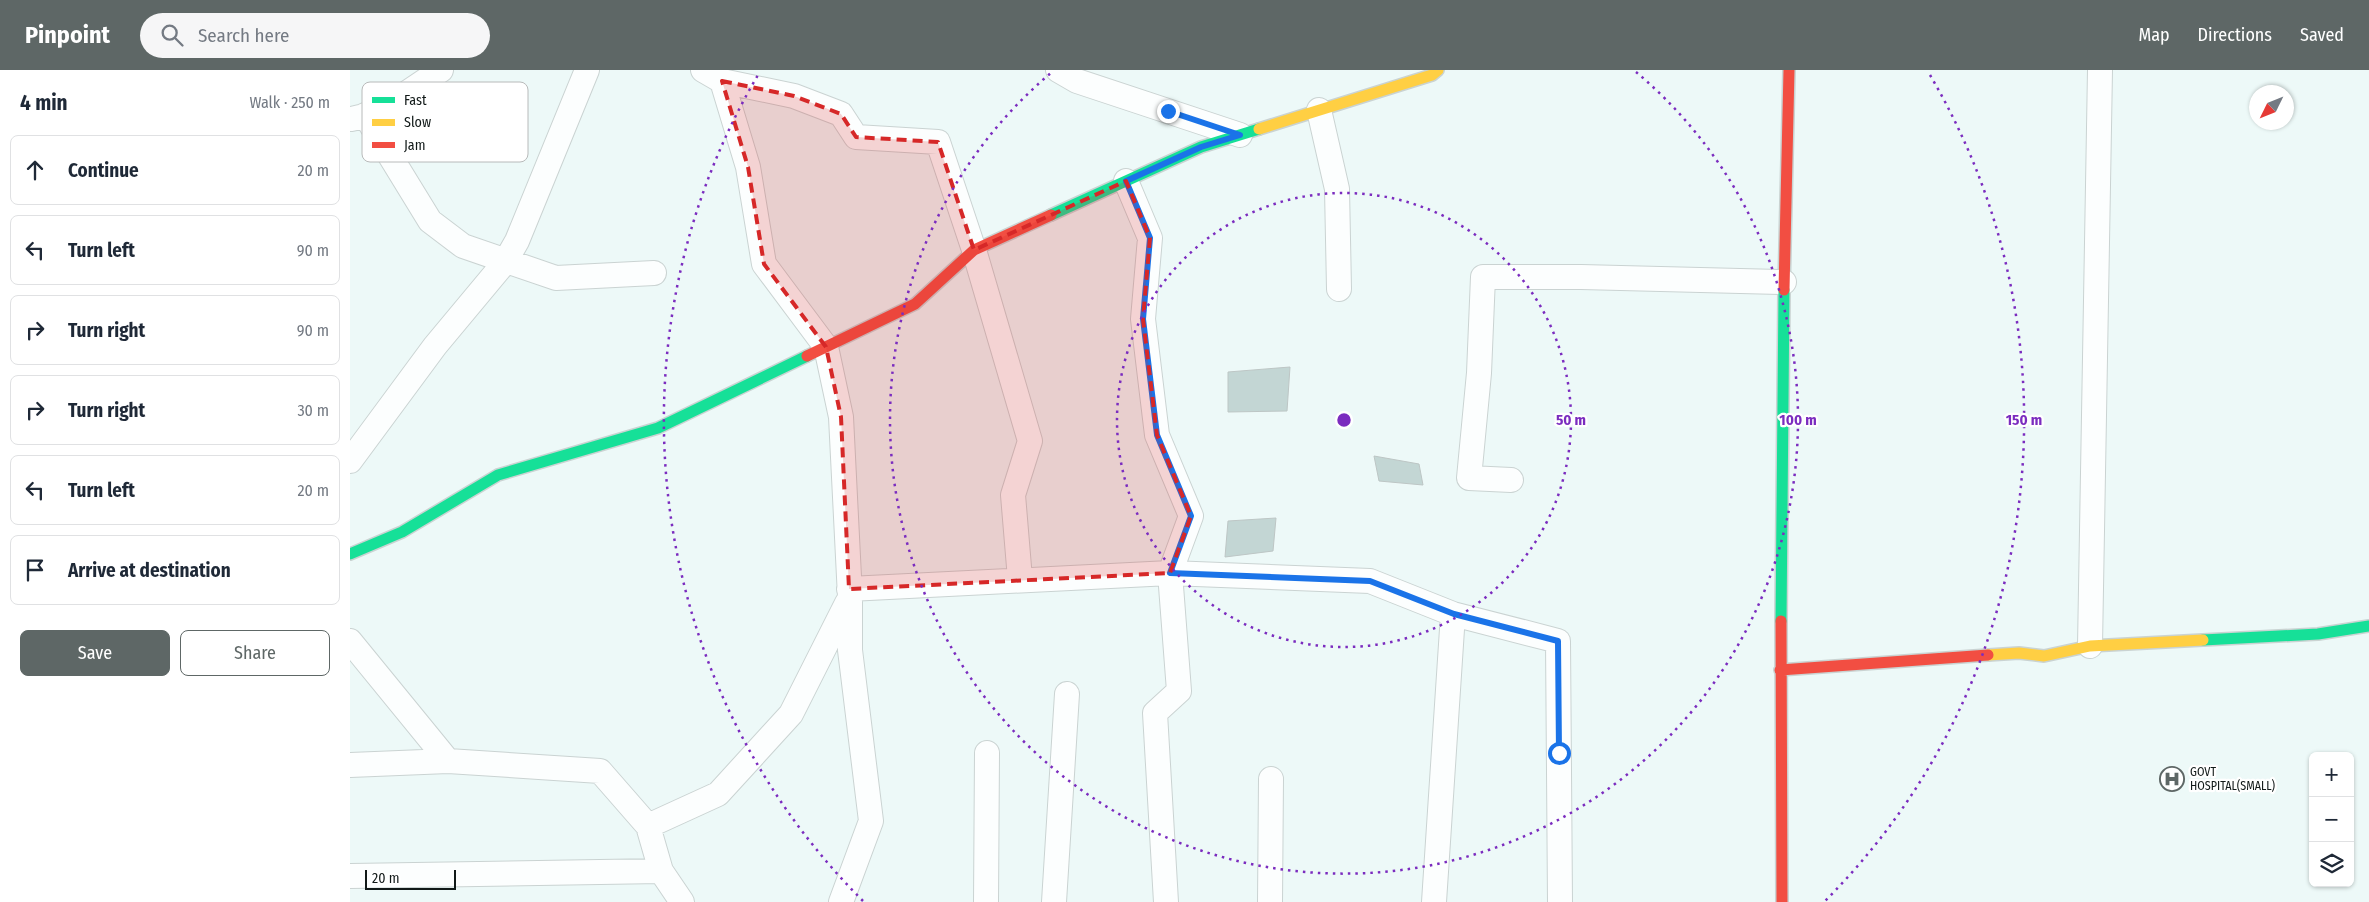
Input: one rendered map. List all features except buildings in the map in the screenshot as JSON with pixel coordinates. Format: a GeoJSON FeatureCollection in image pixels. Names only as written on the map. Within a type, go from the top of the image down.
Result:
{"type":"FeatureCollection","features":[{"type":"Feature","properties":{"kind":"street"},"geometry":{"type":"LineString","coordinates":[[423,82],[441,70]]}},
{"type":"Feature","properties":{"kind":"street"},"geometry":{"type":"LineString","coordinates":[[350,460],[435,346],[504,262],[516,240],[587,70]]}},
{"type":"Feature","properties":{"kind":"street"},"geometry":{"type":"LineString","coordinates":[[1058,70],[1077,81],[1240,135]]}},
{"type":"Feature","properties":{"kind":"street"},"geometry":{"type":"LineString","coordinates":[[350,554],[402,532],[498,475],[658,428],[915,304],[974,250],[1201,147],[1432,75],[1438,70]]}},
{"type":"Feature","properties":{"kind":"street"},"geometry":{"type":"LineString","coordinates":[[1782,902],[1780,670],[1784,282],[1789,70]]}},
{"type":"Feature","properties":{"kind":"street"},"geometry":{"type":"LineString","coordinates":[[2090,646],[2100,70]]}},
{"type":"Feature","properties":{"kind":"street"},"geometry":{"type":"LineString","coordinates":[[713,76],[794,96],[841,114],[856,138],[938,142],[974,250],[1030,441],[1013,495],[1020,579]]}},
{"type":"Feature","properties":{"kind":"street"},"geometry":{"type":"LineString","coordinates":[[713,76],[748,167],[764,264],[826,347],[841,417],[850,650],[871,821],[840,902]]}},
{"type":"Feature","properties":{"kind":"street"},"geometry":{"type":"LineString","coordinates":[[1319,110],[1337,189],[1339,290]]}},
{"type":"Feature","properties":{"kind":"street"},"geometry":{"type":"LineString","coordinates":[[389,162],[430,221],[463,246],[504,262],[556,278],[654,273]]}},
{"type":"Feature","properties":{"kind":"street"},"geometry":{"type":"LineString","coordinates":[[1126,181],[1150,238],[1143,319],[1157,435],[1191,516],[1170,573],[1179,691],[1156,713],[1166,902]]}},
{"type":"Feature","properties":{"kind":"street"},"geometry":{"type":"LineString","coordinates":[[1511,480],[1469,478],[1480,373],[1483,278],[1581,277],[1784,282]]}},
{"type":"Feature","properties":{"kind":"street"},"geometry":{"type":"LineString","coordinates":[[849,593],[1020,579],[1170,573],[1370,581],[1454,614],[1558,641],[1560,902]]}},
{"type":"Feature","properties":{"kind":"street"},"geometry":{"type":"LineString","coordinates":[[648,826],[718,794],[791,714],[849,593]]}},
{"type":"Feature","properties":{"kind":"street"},"geometry":{"type":"LineString","coordinates":[[1434,902],[1454,614]]}},
{"type":"Feature","properties":{"kind":"street"},"geometry":{"type":"LineString","coordinates":[[1780,670],[2020,653],[2044,656],[2090,646],[2318,634],[2369,626]]}},
{"type":"Feature","properties":{"kind":"street"},"geometry":{"type":"LineString","coordinates":[[352,646],[448,762]]}},
{"type":"Feature","properties":{"kind":"street"},"geometry":{"type":"LineString","coordinates":[[1054,902],[1067,694]]}},
{"type":"Feature","properties":{"kind":"street"},"geometry":{"type":"LineString","coordinates":[[986,902],[987,753]]}},
{"type":"Feature","properties":{"kind":"street"},"geometry":{"type":"LineString","coordinates":[[350,765],[448,762],[600,771],[648,826],[661,871],[682,902]]}},
{"type":"Feature","properties":{"kind":"street"},"geometry":{"type":"LineString","coordinates":[[1270,902],[1271,779]]}},
{"type":"Feature","properties":{"kind":"street"},"geometry":{"type":"LineString","coordinates":[[350,876],[661,871]]}},
{"type":"Feature","properties":{"kind":"highlighted area"},"geometry":{"type":"Polygon","coordinates":[[[722,81],[794,96],[841,114],[856,137],[938,142],[974,250],[1126,181],[1150,238],[1143,319],[1157,435],[1191,516],[1170,573],[849,589],[841,417],[826,347],[764,264],[748,167],[722,81]]]}},
{"type":"Feature","properties":{"kind":"traffic: fast"},"geometry":{"type":"LineString","coordinates":[[1051,215],[1201,147],[1259,129]]}},
{"type":"Feature","properties":{"kind":"traffic: fast"},"geometry":{"type":"LineString","coordinates":[[1781,621],[1784,290]]}},
{"type":"Feature","properties":{"kind":"traffic: fast"},"geometry":{"type":"LineString","coordinates":[[350,554],[402,532],[498,475],[658,428],[807,356]]}},
{"type":"Feature","properties":{"kind":"traffic: fast"},"geometry":{"type":"LineString","coordinates":[[2203,640],[2318,634],[2369,626]]}},
{"type":"Feature","properties":{"kind":"traffic: slow"},"geometry":{"type":"LineString","coordinates":[[1259,129],[1432,75],[1438,70]]}},
{"type":"Feature","properties":{"kind":"traffic: slow"},"geometry":{"type":"LineString","coordinates":[[1988,655],[2019,653],[2044,656],[2090,646],[2203,640]]}},
{"type":"Feature","properties":{"kind":"traffic: jam"},"geometry":{"type":"LineString","coordinates":[[1784,290],[1789,70]]}},
{"type":"Feature","properties":{"kind":"traffic: jam"},"geometry":{"type":"LineString","coordinates":[[807,356],[915,304],[974,250],[1051,215]]}},
{"type":"Feature","properties":{"kind":"traffic: jam"},"geometry":{"type":"LineString","coordinates":[[1781,621],[1782,902]]}},
{"type":"Feature","properties":{"kind":"traffic: jam"},"geometry":{"type":"LineString","coordinates":[[1780,670],[1988,655]]}},
{"type":"Feature","properties":{"kind":"place","name":"GOVT HOSPITAL(SMALL)"},"geometry":{"type":"Point","coordinates":[2172,779]}},
{"type":"Feature","properties":{"kind":"route"},"geometry":{"type":"LineString","coordinates":[[1168,111],[1240,135],[1201,147],[1126,181],[1150,238],[1143,319],[1157,435],[1191,516],[1170,573],[1370,581],[1454,614],[1558,641],[1559,753]]}}]}
